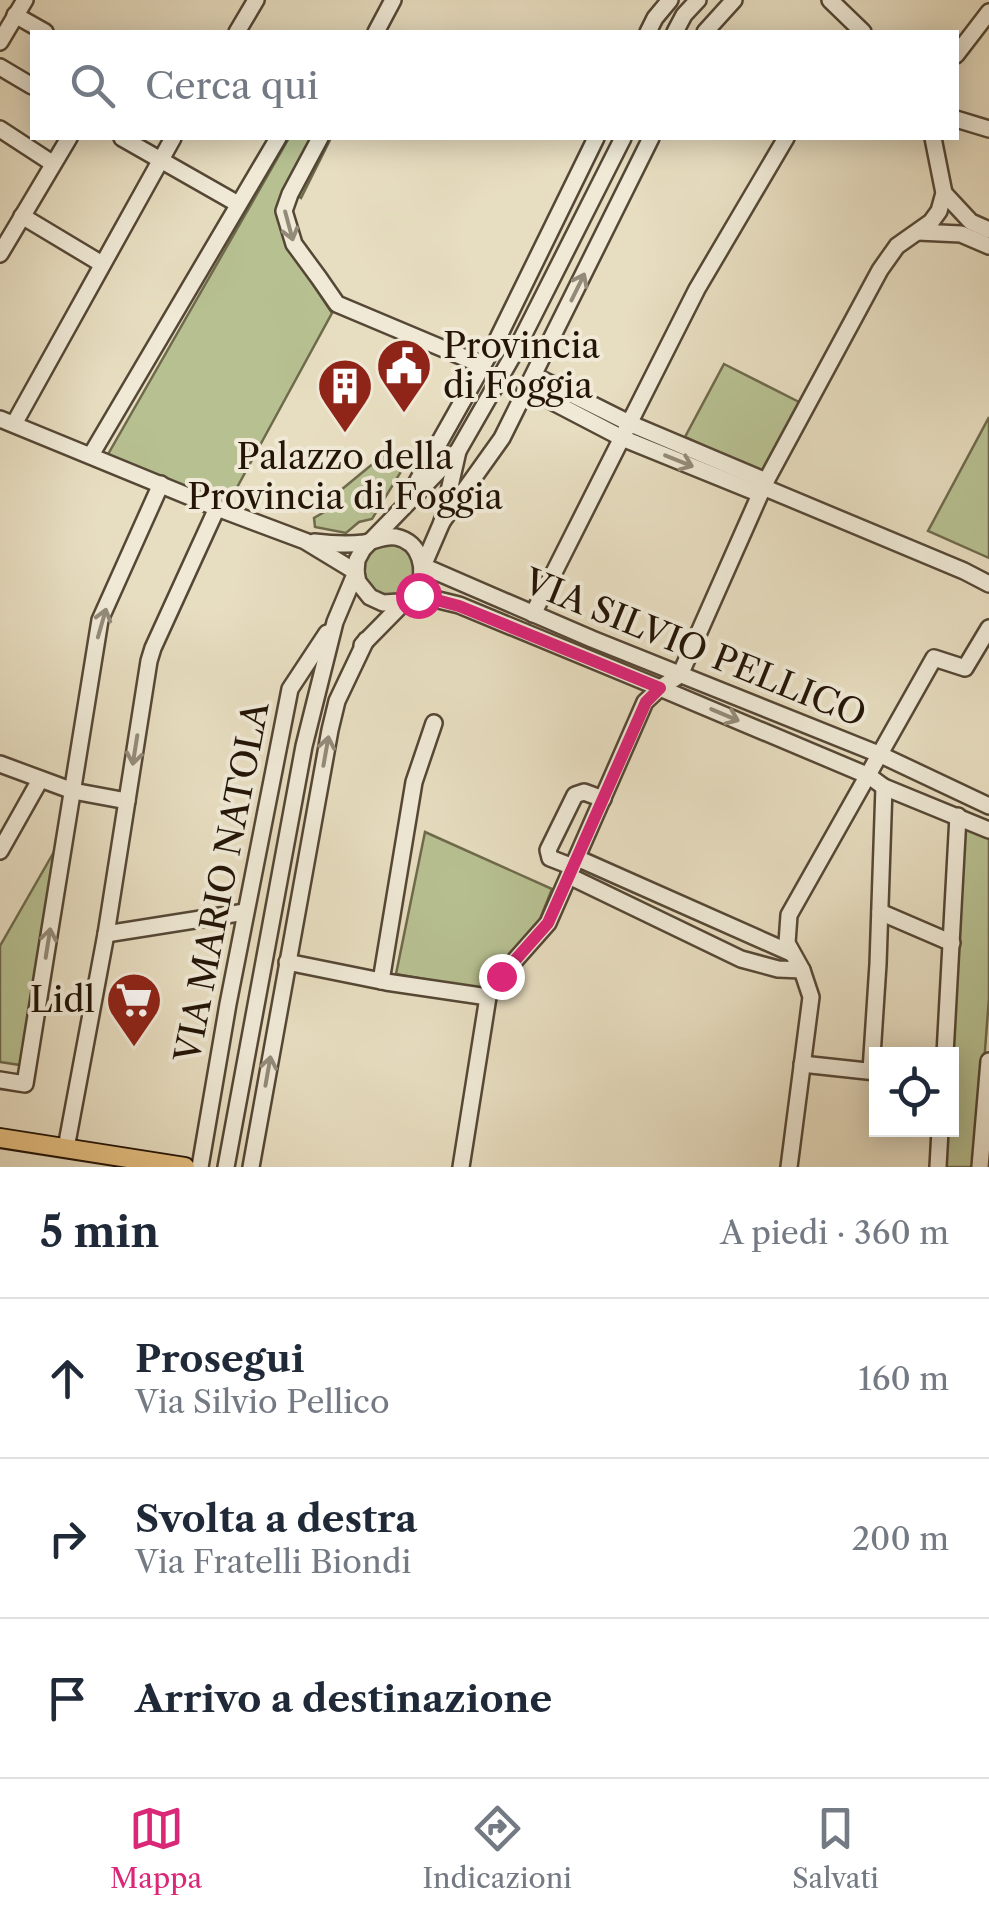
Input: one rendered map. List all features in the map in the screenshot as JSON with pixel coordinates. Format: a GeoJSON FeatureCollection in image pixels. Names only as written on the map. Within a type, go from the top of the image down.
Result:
{"type":"FeatureCollection","features":[{"type":"Feature","properties":{"kind":"main road"},"geometry":{"type":"LineString","coordinates":[[0,1138],[185,1167]]}},
{"type":"Feature","properties":{"kind":"street"},"geometry":{"type":"LineString","coordinates":[[0,42],[25,0]]}},
{"type":"Feature","properties":{"kind":"street"},"geometry":{"type":"LineString","coordinates":[[237,30],[256,0]]}},
{"type":"Feature","properties":{"kind":"street"},"geometry":{"type":"LineString","coordinates":[[377,30],[393,0]]}},
{"type":"Feature","properties":{"kind":"street"},"geometry":{"type":"LineString","coordinates":[[649,30],[670,0]]}},
{"type":"Feature","properties":{"kind":"street"},"geometry":{"type":"LineString","coordinates":[[675,30],[698,0]]}},
{"type":"Feature","properties":{"kind":"street"},"geometry":{"type":"LineString","coordinates":[[707,30],[734,0]]}},
{"type":"Feature","properties":{"kind":"street"},"geometry":{"type":"LineString","coordinates":[[830,0],[861,30]]}},
{"type":"Feature","properties":{"kind":"street"},"geometry":{"type":"LineString","coordinates":[[959,51],[989,12]]}},
{"type":"Feature","properties":{"kind":"street"},"geometry":{"type":"LineString","coordinates":[[15,15],[41,30]]}},
{"type":"Feature","properties":{"kind":"street"},"geometry":{"type":"LineString","coordinates":[[0,67],[30,85]]}},
{"type":"Feature","properties":{"kind":"street"},"geometry":{"type":"LineString","coordinates":[[959,120],[989,129]]}},
{"type":"Feature","properties":{"kind":"street"},"geometry":{"type":"LineString","coordinates":[[0,129],[52,164]]}},
{"type":"Feature","properties":{"kind":"street"},"geometry":{"type":"LineString","coordinates":[[0,254],[68,140]]}},
{"type":"Feature","properties":{"kind":"street"},"geometry":{"type":"LineString","coordinates":[[125,140],[238,204]]}},
{"type":"Feature","properties":{"kind":"street"},"geometry":{"type":"LineString","coordinates":[[172,140],[7,422],[306,540],[332,544],[370,542],[384,537],[402,539],[415,548],[422,566]]}},
{"type":"Feature","properties":{"kind":"street"},"geometry":{"type":"LineString","coordinates":[[91,456],[277,140]]}},
{"type":"Feature","properties":{"kind":"street"},"geometry":{"type":"LineString","coordinates":[[319,140],[284,211],[294,244],[338,304],[482,366]]}},
{"type":"Feature","properties":{"kind":"street"},"geometry":{"type":"LineString","coordinates":[[405,504],[482,366],[595,140]]}},
{"type":"Feature","properties":{"kind":"street"},"geometry":{"type":"LineString","coordinates":[[622,140],[516,350],[458,452],[359,554],[356,572],[360,588],[376,601],[391,604],[406,599],[420,584],[422,566],[442,522],[502,438],[650,140]]}},
{"type":"Feature","properties":{"kind":"street"},"geometry":{"type":"LineString","coordinates":[[533,614],[697,288],[785,140]]}},
{"type":"Feature","properties":{"kind":"street"},"geometry":{"type":"LineString","coordinates":[[933,140],[944,194],[966,228],[989,246]]}},
{"type":"Feature","properties":{"kind":"street"},"geometry":{"type":"LineString","coordinates":[[461,1167],[488,997],[501,976],[548,923],[646,702],[680,675],[763,487],[880,270],[897,246],[932,222],[944,194]]}},
{"type":"Feature","properties":{"kind":"street"},"geometry":{"type":"LineString","coordinates":[[22,216],[102,264]]}},
{"type":"Feature","properties":{"kind":"street"},"geometry":{"type":"LineString","coordinates":[[918,232],[989,230]]}},
{"type":"Feature","properties":{"kind":"street"},"geometry":{"type":"LineString","coordinates":[[531,382],[626,431],[989,584]]}},
{"type":"Feature","properties":{"kind":"street"},"geometry":{"type":"LineString","coordinates":[[442,522],[458,452]]}},
{"type":"Feature","properties":{"kind":"street"},"geometry":{"type":"LineString","coordinates":[[0,1080],[24,1084],[100,620],[161,484]]}},
{"type":"Feature","properties":{"kind":"street"},"geometry":{"type":"LineString","coordinates":[[66,1148],[106,934],[149,660],[217,508]]}},
{"type":"Feature","properties":{"kind":"street"},"geometry":{"type":"LineString","coordinates":[[306,540],[356,572]]}},
{"type":"Feature","properties":{"kind":"street","name":"VIA SILVIO PELLICO"},"geometry":{"type":"LineString","coordinates":[[422,566],[880,756],[989,806]]}},
{"type":"Feature","properties":{"kind":"street","name":"VIA MARIO NATOLA"},"geometry":{"type":"LineString","coordinates":[[226,1167],[296,784],[335,622],[356,572]]}},
{"type":"Feature","properties":{"kind":"street","name":"VIA SILVIO PELLICO"},"geometry":{"type":"LineString","coordinates":[[406,599],[418,595],[459,606],[869,776],[989,830]]}},
{"type":"Feature","properties":{"kind":"street","name":"VIA MARIO NATOLA"},"geometry":{"type":"LineString","coordinates":[[314,703],[406,599]]}},
{"type":"Feature","properties":{"kind":"street","name":"VIA MARIO NATOLA"},"geometry":{"type":"LineString","coordinates":[[200,1167],[290,689],[335,622]]}},
{"type":"Feature","properties":{"kind":"street"},"geometry":{"type":"LineString","coordinates":[[789,1167],[811,997],[787,943],[789,915],[934,658],[965,668],[989,628]]}},
{"type":"Feature","properties":{"kind":"street","name":"VIA MARIO NATOLA"},"geometry":{"type":"LineString","coordinates":[[251,1167],[330,730],[337,701],[366,640]]}},
{"type":"Feature","properties":{"kind":"street"},"geometry":{"type":"LineString","coordinates":[[382,981],[414,782],[434,723]]}},
{"type":"Feature","properties":{"kind":"street"},"geometry":{"type":"LineString","coordinates":[[0,764],[72,791],[127,800]]}},
{"type":"Feature","properties":{"kind":"street"},"geometry":{"type":"LineString","coordinates":[[0,851],[40,780]]}},
{"type":"Feature","properties":{"kind":"street"},"geometry":{"type":"LineString","coordinates":[[875,1047],[884,786]]}},
{"type":"Feature","properties":{"kind":"street"},"geometry":{"type":"LineString","coordinates":[[942,810],[945,786]]}},
{"type":"Feature","properties":{"kind":"street"},"geometry":{"type":"LineString","coordinates":[[603,799],[584,792],[575,795],[548,850],[550,858],[791,953]]}},
{"type":"Feature","properties":{"kind":"street"},"geometry":{"type":"LineString","coordinates":[[945,1047],[958,816]]}},
{"type":"Feature","properties":{"kind":"street"},"geometry":{"type":"LineString","coordinates":[[573,867],[741,959],[778,970],[802,970]]}},
{"type":"Feature","properties":{"kind":"street"},"geometry":{"type":"LineString","coordinates":[[106,934],[245,912]]}},
{"type":"Feature","properties":{"kind":"street"},"geometry":{"type":"LineString","coordinates":[[880,912],[952,944]]}},
{"type":"Feature","properties":{"kind":"street"},"geometry":{"type":"LineString","coordinates":[[287,962],[488,997]]}},
{"type":"Feature","properties":{"kind":"street"},"geometry":{"type":"LineString","coordinates":[[980,1167],[989,1060]]}},
{"type":"Feature","properties":{"kind":"street"},"geometry":{"type":"LineString","coordinates":[[802,1064],[869,1071]]}},
{"type":"Feature","properties":{"kind":"street"},"geometry":{"type":"LineString","coordinates":[[938,1167],[940,1137]]}},
{"type":"Feature","properties":{"kind":"green space"},"geometry":{"type":"Polygon","coordinates":[[[288,140],[330,140],[301,198],[296,195],[285,228],[304,271],[332,313],[228,504],[107,456],[288,140]]]}},
{"type":"Feature","properties":{"kind":"green space"},"geometry":{"type":"Polygon","coordinates":[[[724,364],[801,403],[765,474],[685,437],[724,364]]]}},
{"type":"Feature","properties":{"kind":"green space"},"geometry":{"type":"Polygon","coordinates":[[[989,417],[989,558],[928,531],[989,417]]]}},
{"type":"Feature","properties":{"kind":"green space"},"geometry":{"type":"Polygon","coordinates":[[[386,453],[402,470],[372,519],[359,522],[346,533],[315,527],[314,518],[326,511],[330,499],[386,453]]]}},
{"type":"Feature","properties":{"kind":"green space"},"geometry":{"type":"Polygon","coordinates":[[[388,542],[407,550],[415,569],[407,588],[388,596],[369,588],[361,569],[369,550],[388,542]]]}},
{"type":"Feature","properties":{"kind":"green space"},"geometry":{"type":"Polygon","coordinates":[[[962,822],[989,834],[989,998],[976,1167],[943,1167],[945,1137],[959,1137],[959,1047],[952,1047],[962,822]]]}},
{"type":"Feature","properties":{"kind":"green space"},"geometry":{"type":"Polygon","coordinates":[[[425,832],[552,889],[536,929],[485,990],[396,974],[425,832]]]}},
{"type":"Feature","properties":{"kind":"green space"},"geometry":{"type":"Polygon","coordinates":[[[55,850],[20,1065],[0,1062],[0,946],[55,850]]]}},
{"type":"Feature","properties":{"kind":"place","name":"Provincia di Foggia"},"geometry":{"type":"Point","coordinates":[404,415]}},
{"type":"Feature","properties":{"kind":"place","name":"Palazzo della Provincia di Foggia"},"geometry":{"type":"Point","coordinates":[345,435]}},
{"type":"Feature","properties":{"kind":"place","name":"Lidl"},"geometry":{"type":"Point","coordinates":[134,1049]}},
{"type":"Feature","properties":{"kind":"route"},"geometry":{"type":"LineString","coordinates":[[418,595],[459,606],[660,688],[646,702],[548,923],[501,976]]}}]}
